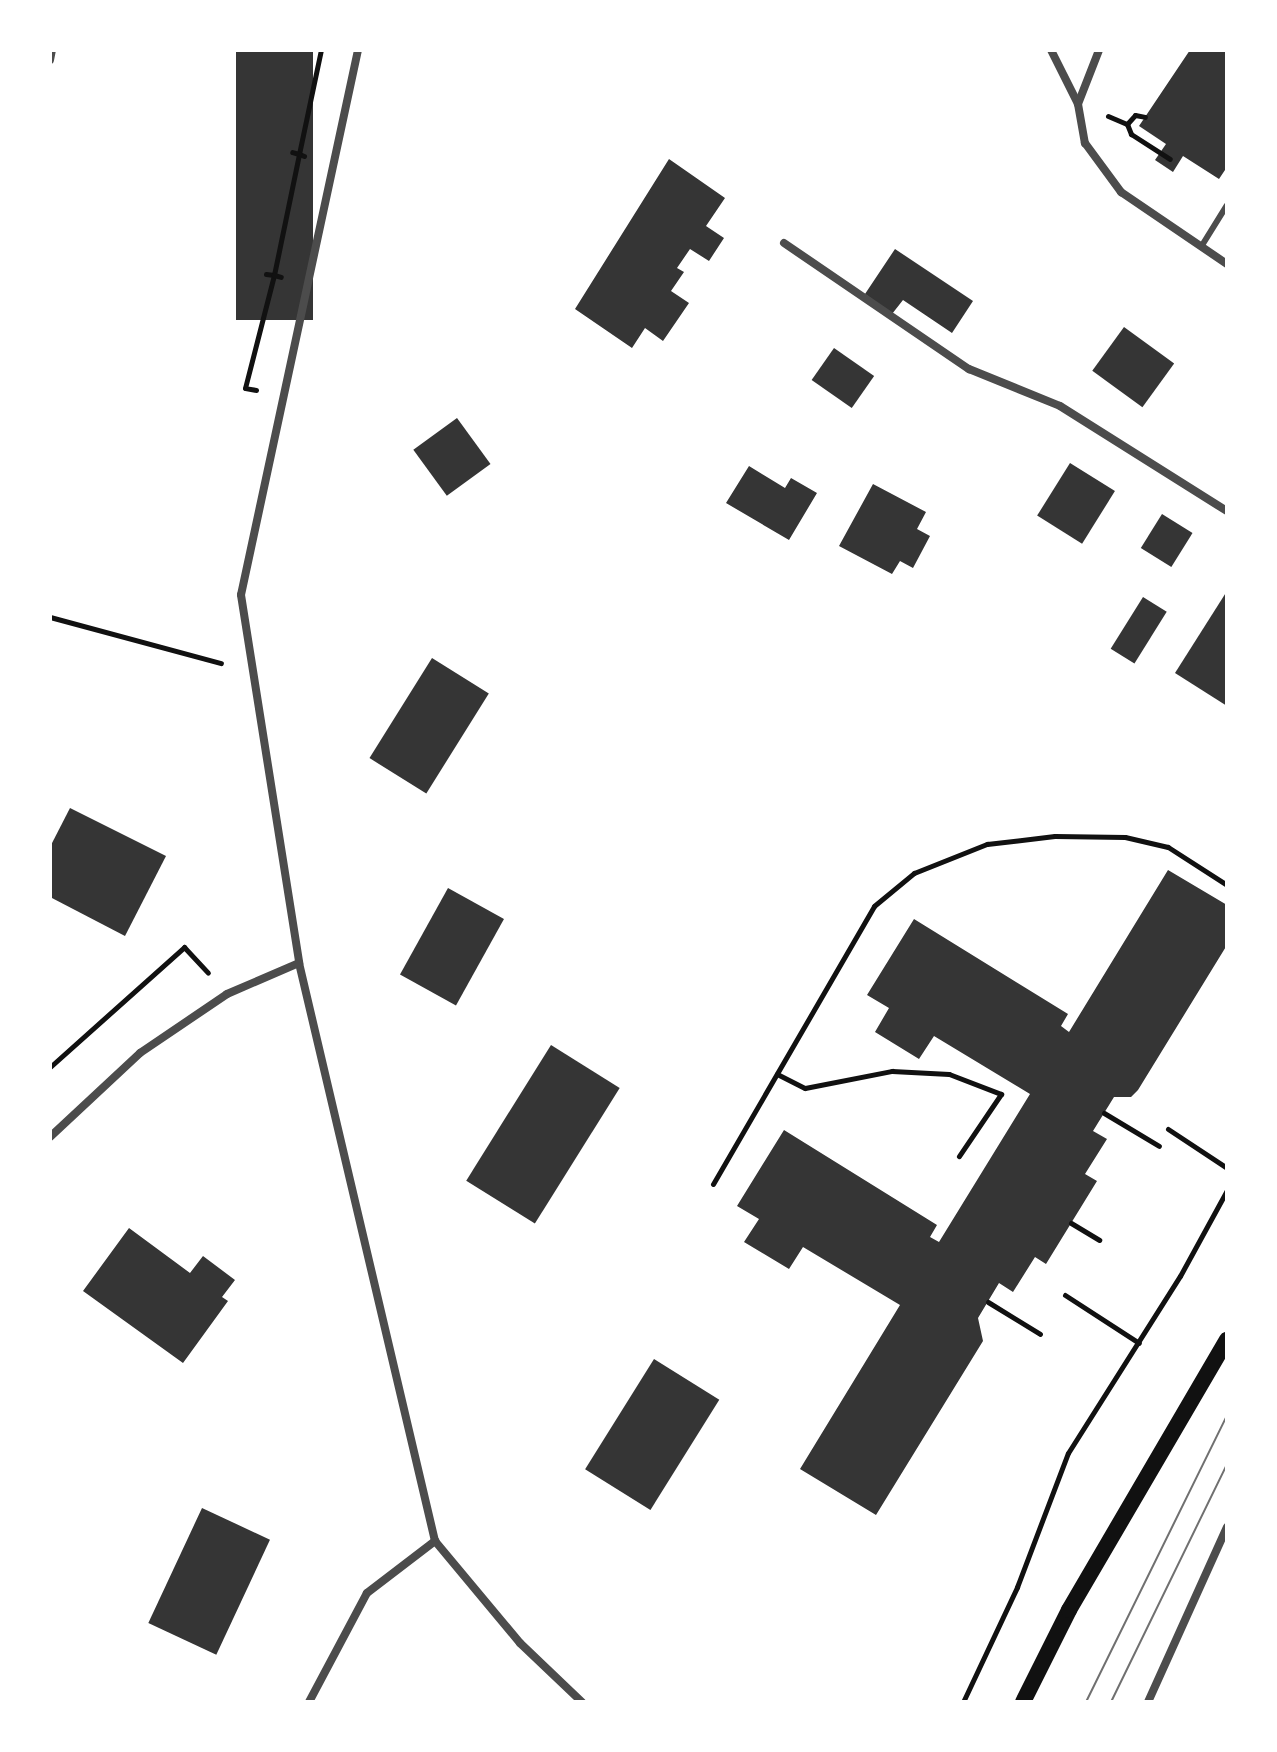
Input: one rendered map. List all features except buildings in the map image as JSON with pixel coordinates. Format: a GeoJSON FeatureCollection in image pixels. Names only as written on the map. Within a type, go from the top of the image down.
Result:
{"type":"FeatureCollection","features":[{"type":"Feature","properties":{"kind":"main road"},"geometry":{"type":"LineString","coordinates":[[1023,1702],[1069,1610],[1227,1340]]}},
{"type":"Feature","properties":{"kind":"street"},"geometry":{"type":"LineString","coordinates":[[50,60],[52,50]]}},
{"type":"Feature","properties":{"kind":"street"},"geometry":{"type":"LineString","coordinates":[[358,50],[280,396],[241,595],[299,963],[435,1541],[520,1643],[582,1702]]}},
{"type":"Feature","properties":{"kind":"street"},"geometry":{"type":"LineString","coordinates":[[1051,50],[1078,104],[1085,143],[1121,192],[1227,264]]}},
{"type":"Feature","properties":{"kind":"street"},"geometry":{"type":"LineString","coordinates":[[1078,104],[1099,50]]}},
{"type":"Feature","properties":{"kind":"street"},"geometry":{"type":"LineString","coordinates":[[784,243],[969,369],[1060,406],[1227,511]]}},
{"type":"Feature","properties":{"kind":"street"},"geometry":{"type":"LineString","coordinates":[[50,1137],[140,1053],[227,994],[299,963]]}},
{"type":"Feature","properties":{"kind":"street"},"geometry":{"type":"LineString","coordinates":[[1148,1702],[1227,1527]]}},
{"type":"Feature","properties":{"kind":"street"},"geometry":{"type":"LineString","coordinates":[[309,1702],[367,1593],[435,1541]]}},
{"type":"Feature","properties":{"kind":"lane"},"geometry":{"type":"LineString","coordinates":[[1201,247],[1227,205]]}},
{"type":"Feature","properties":{"kind":"path"},"geometry":{"type":"LineString","coordinates":[[280,396],[245,388],[302,155],[321,50]]}},
{"type":"Feature","properties":{"kind":"path"},"geometry":{"type":"LineString","coordinates":[[1078,104],[1127,124],[1131,134],[1170,159]]}},
{"type":"Feature","properties":{"kind":"path"},"geometry":{"type":"LineString","coordinates":[[1127,124],[1135,115],[1145,117]]}},
{"type":"Feature","properties":{"kind":"path"},"geometry":{"type":"LineString","coordinates":[[292,152],[302,155]]}},
{"type":"Feature","properties":{"kind":"path"},"geometry":{"type":"LineString","coordinates":[[266,274],[274,275]]}},
{"type":"Feature","properties":{"kind":"path"},"geometry":{"type":"LineString","coordinates":[[50,617],[253,671]]}},
{"type":"Feature","properties":{"kind":"path"},"geometry":{"type":"LineString","coordinates":[[713,1184],[874,906],[914,873],[987,844],[1055,836],[1125,837],[1168,847],[1227,885]]}},
{"type":"Feature","properties":{"kind":"path"},"geometry":{"type":"LineString","coordinates":[[50,1067],[184,947],[227,994]]}},
{"type":"Feature","properties":{"kind":"path"},"geometry":{"type":"LineString","coordinates":[[777,1074],[805,1088],[892,1071],[949,1074],[1001,1094],[959,1156]]}},
{"type":"Feature","properties":{"kind":"path"},"geometry":{"type":"LineString","coordinates":[[1104,1113],[1159,1146]]}},
{"type":"Feature","properties":{"kind":"path"},"geometry":{"type":"LineString","coordinates":[[1168,1129],[1227,1168]]}},
{"type":"Feature","properties":{"kind":"path"},"geometry":{"type":"LineString","coordinates":[[963,1702],[1017,1587],[1068,1453],[1139,1343],[1227,1190]]}},
{"type":"Feature","properties":{"kind":"path"},"geometry":{"type":"LineString","coordinates":[[1071,1223],[1099,1240]]}},
{"type":"Feature","properties":{"kind":"path"},"geometry":{"type":"LineString","coordinates":[[1065,1295],[1139,1343]]}},
{"type":"Feature","properties":{"kind":"path"},"geometry":{"type":"LineString","coordinates":[[988,1302],[1040,1334]]}},
{"type":"Feature","properties":{"kind":"tram line"},"geometry":{"type":"LineString","coordinates":[[1086,1702],[1227,1415]]}},
{"type":"Feature","properties":{"kind":"tram line"},"geometry":{"type":"LineString","coordinates":[[1111,1702],[1227,1464]]}}]}
